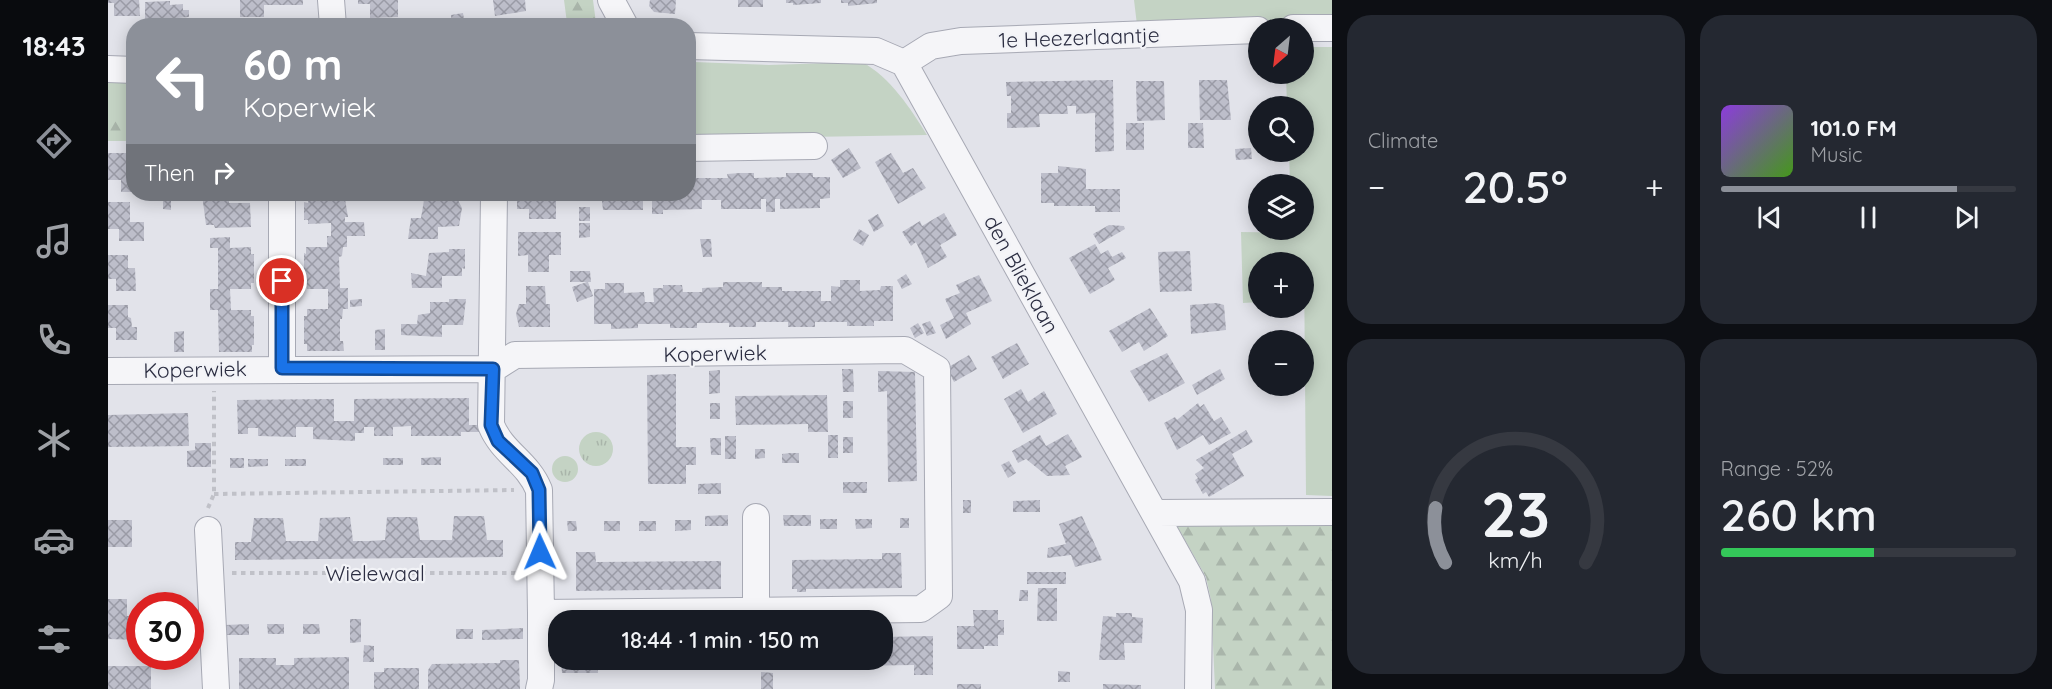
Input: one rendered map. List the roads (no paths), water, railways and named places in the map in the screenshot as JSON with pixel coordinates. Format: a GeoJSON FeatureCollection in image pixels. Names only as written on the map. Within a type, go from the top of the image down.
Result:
{"type":"FeatureCollection","features":[{"type":"Feature","properties":{"kind":"street"},"geometry":{"type":"LineString","coordinates":[[332,0],[333,18]]}},
{"type":"Feature","properties":{"kind":"street"},"geometry":{"type":"LineString","coordinates":[[610,0],[620,18]]}},
{"type":"Feature","properties":{"kind":"street"},"geometry":{"type":"LineString","coordinates":[[1314,28],[1332,28]]}},
{"type":"Feature","properties":{"kind":"street","name":"1e Heezerlaantje"},"geometry":{"type":"LineString","coordinates":[[904,63],[931,46],[961,41],[1248,30]]}},
{"type":"Feature","properties":{"kind":"street"},"geometry":{"type":"LineString","coordinates":[[696,46],[876,51],[904,63]]}},
{"type":"Feature","properties":{"kind":"street","name":"den Blieklaan"},"geometry":{"type":"LineString","coordinates":[[904,63],[1192,581],[1198,609],[1198,689]]}},
{"type":"Feature","properties":{"kind":"street"},"geometry":{"type":"LineString","coordinates":[[108,69],[126,70]]}},
{"type":"Feature","properties":{"kind":"street"},"geometry":{"type":"LineString","coordinates":[[696,148],[814,146]]}},
{"type":"Feature","properties":{"kind":"street"},"geometry":{"type":"LineString","coordinates":[[282,201],[282,368]]}},
{"type":"Feature","properties":{"kind":"street"},"geometry":{"type":"LineString","coordinates":[[494,201],[491,425],[498,441],[532,473],[539,490],[541,614],[539,689]]}},
{"type":"Feature","properties":{"kind":"street","name":"Koperwiek"},"geometry":{"type":"LineString","coordinates":[[108,371],[282,368],[493,369],[515,355],[905,350],[937,369],[939,596],[921,609],[838,610]]}},
{"type":"Feature","properties":{"kind":"street"},"geometry":{"type":"LineString","coordinates":[[1156,513],[1332,512]]}},
{"type":"Feature","properties":{"kind":"street"},"geometry":{"type":"LineString","coordinates":[[756,517],[756,610]]}},
{"type":"Feature","properties":{"kind":"street"},"geometry":{"type":"LineString","coordinates":[[208,530],[216,689]]}},
{"type":"Feature","properties":{"kind":"street"},"geometry":{"type":"LineString","coordinates":[[541,614],[548,614]]}}]}
